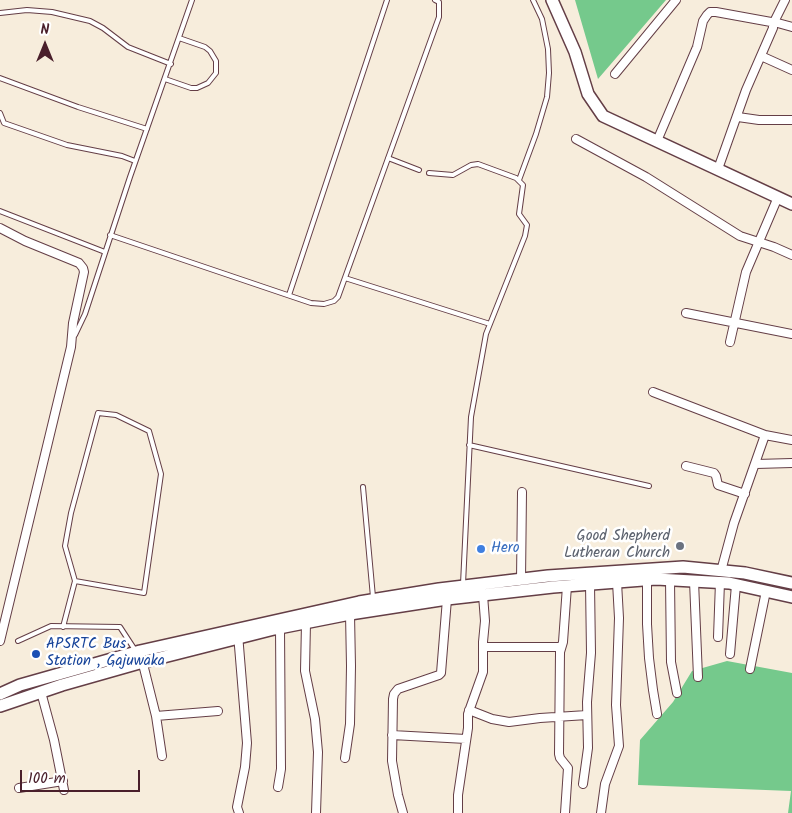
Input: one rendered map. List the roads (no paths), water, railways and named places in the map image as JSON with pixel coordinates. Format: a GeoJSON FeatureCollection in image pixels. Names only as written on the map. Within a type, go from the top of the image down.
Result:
{"type":"FeatureCollection","features":[{"type":"Feature","properties":{"kind":"main road"},"geometry":{"type":"LineString","coordinates":[[554,1],[575,52],[588,94],[603,116],[792,204]]}},
{"type":"Feature","properties":{"kind":"main road"},"geometry":{"type":"LineString","coordinates":[[0,694],[20,685],[136,652],[163,651],[332,613],[350,614],[447,599],[521,580],[590,579],[683,567],[720,576],[736,585],[792,597]]}},
{"type":"Feature","properties":{"kind":"main road"},"geometry":{"type":"LineString","coordinates":[[238,633],[306,623],[373,600],[463,586],[482,589],[567,586],[590,579],[617,582],[648,580],[694,581],[745,573],[792,583]]}},
{"type":"Feature","properties":{"kind":"main road"},"geometry":{"type":"LineString","coordinates":[[0,706],[140,663],[163,651]]}},
{"type":"Feature","properties":{"kind":"main road"},"geometry":{"type":"LineString","coordinates":[[136,652],[140,663]]}},
{"type":"Feature","properties":{"kind":"street"},"geometry":{"type":"LineString","coordinates":[[615,74],[676,0]]}},
{"type":"Feature","properties":{"kind":"street"},"geometry":{"type":"LineString","coordinates":[[718,169],[746,90],[785,0]]}},
{"type":"Feature","properties":{"kind":"street"},"geometry":{"type":"LineString","coordinates":[[657,141],[697,47],[706,15],[710,12],[716,12],[792,27]]}},
{"type":"Feature","properties":{"kind":"street"},"geometry":{"type":"LineString","coordinates":[[761,56],[792,70]]}},
{"type":"Feature","properties":{"kind":"street"},"geometry":{"type":"LineString","coordinates":[[738,117],[759,120],[792,120]]}},
{"type":"Feature","properties":{"kind":"street"},"geometry":{"type":"LineString","coordinates":[[576,139],[646,177],[740,236],[792,255]]}},
{"type":"Feature","properties":{"kind":"street"},"geometry":{"type":"LineString","coordinates":[[730,342],[736,323],[746,272],[778,197]]}},
{"type":"Feature","properties":{"kind":"street"},"geometry":{"type":"LineString","coordinates":[[0,228],[25,241],[81,264],[84,272],[73,323],[72,341],[0,640]]}},
{"type":"Feature","properties":{"kind":"street"},"geometry":{"type":"LineString","coordinates":[[686,313],[792,334]]}},
{"type":"Feature","properties":{"kind":"street"},"geometry":{"type":"LineString","coordinates":[[653,392],[765,434],[792,440]]}},
{"type":"Feature","properties":{"kind":"street"},"geometry":{"type":"LineString","coordinates":[[718,637],[720,576],[765,434]]}},
{"type":"Feature","properties":{"kind":"street"},"geometry":{"type":"LineString","coordinates":[[756,464],[792,463]]}},
{"type":"Feature","properties":{"kind":"street"},"geometry":{"type":"LineString","coordinates":[[686,466],[714,473],[718,485],[745,494]]}},
{"type":"Feature","properties":{"kind":"street"},"geometry":{"type":"LineString","coordinates":[[521,580],[522,492]]}},
{"type":"Feature","properties":{"kind":"street"},"geometry":{"type":"LineString","coordinates":[[583,784],[588,748],[587,715],[591,653],[590,579]]}},
{"type":"Feature","properties":{"kind":"street"},"geometry":{"type":"LineString","coordinates":[[648,580],[647,624],[649,658],[657,714]]}},
{"type":"Feature","properties":{"kind":"street"},"geometry":{"type":"LineString","coordinates":[[670,580],[671,662],[677,693]]}},
{"type":"Feature","properties":{"kind":"street"},"geometry":{"type":"LineString","coordinates":[[694,581],[698,677]]}},
{"type":"Feature","properties":{"kind":"street"},"geometry":{"type":"LineString","coordinates":[[601,813],[605,784],[619,746],[616,705],[619,618],[617,582]]}},
{"type":"Feature","properties":{"kind":"street"},"geometry":{"type":"LineString","coordinates":[[730,654],[736,585]]}},
{"type":"Feature","properties":{"kind":"street"},"geometry":{"type":"LineString","coordinates":[[565,813],[568,768],[558,754],[561,647],[567,586]]}},
{"type":"Feature","properties":{"kind":"street"},"geometry":{"type":"LineString","coordinates":[[458,813],[458,795],[470,710],[483,672],[485,621],[482,589]]}},
{"type":"Feature","properties":{"kind":"street"},"geometry":{"type":"LineString","coordinates":[[750,669],[766,591]]}},
{"type":"Feature","properties":{"kind":"street"},"geometry":{"type":"LineString","coordinates":[[403,813],[392,761],[394,694],[398,689],[439,675],[441,672],[447,599]]}},
{"type":"Feature","properties":{"kind":"street"},"geometry":{"type":"LineString","coordinates":[[345,758],[350,724],[350,614]]}},
{"type":"Feature","properties":{"kind":"street"},"geometry":{"type":"LineString","coordinates":[[306,623],[305,671],[315,719],[318,752],[316,813]]}},
{"type":"Feature","properties":{"kind":"street"},"geometry":{"type":"LineString","coordinates":[[278,787],[281,769],[280,628]]}},
{"type":"Feature","properties":{"kind":"street"},"geometry":{"type":"LineString","coordinates":[[238,633],[247,743],[245,767],[237,807],[239,813]]}},
{"type":"Feature","properties":{"kind":"street"},"geometry":{"type":"LineString","coordinates":[[483,647],[561,647]]}},
{"type":"Feature","properties":{"kind":"street"},"geometry":{"type":"LineString","coordinates":[[140,663],[156,716],[162,756]]}},
{"type":"Feature","properties":{"kind":"street"},"geometry":{"type":"LineString","coordinates":[[41,692],[64,790]]}},
{"type":"Feature","properties":{"kind":"street"},"geometry":{"type":"LineString","coordinates":[[470,710],[492,719],[509,722],[587,715]]}},
{"type":"Feature","properties":{"kind":"street"},"geometry":{"type":"LineString","coordinates":[[156,716],[218,712]]}},
{"type":"Feature","properties":{"kind":"street"},"geometry":{"type":"LineString","coordinates":[[392,735],[466,739]]}},
{"type":"Feature","properties":{"kind":"street"},"geometry":{"type":"LineString","coordinates":[[19,788],[63,781]]}},
{"type":"Feature","properties":{"kind":"lane"},"geometry":{"type":"LineString","coordinates":[[72,341],[85,314],[135,161],[166,79],[192,0]]}},
{"type":"Feature","properties":{"kind":"lane"},"geometry":{"type":"LineString","coordinates":[[289,295],[387,0]]}},
{"type":"Feature","properties":{"kind":"lane"},"geometry":{"type":"LineString","coordinates":[[110,235],[311,303],[331,303],[338,297],[439,17],[439,2],[435,0]]}},
{"type":"Feature","properties":{"kind":"lane"},"geometry":{"type":"LineString","coordinates":[[519,180],[547,97],[549,73],[548,49],[542,19],[533,0]]}},
{"type":"Feature","properties":{"kind":"lane"},"geometry":{"type":"LineString","coordinates":[[0,8],[1,13],[28,10],[52,12],[90,21],[128,47],[171,64]]}},
{"type":"Feature","properties":{"kind":"lane"},"geometry":{"type":"LineString","coordinates":[[166,79],[191,88],[197,88],[208,83],[216,74],[216,61],[210,51],[205,47],[179,38]]}},
{"type":"Feature","properties":{"kind":"lane"},"geometry":{"type":"LineString","coordinates":[[0,78],[78,107],[147,129]]}},
{"type":"Feature","properties":{"kind":"lane"},"geometry":{"type":"LineString","coordinates":[[0,113],[4,123],[67,145],[122,156],[135,161]]}},
{"type":"Feature","properties":{"kind":"lane"},"geometry":{"type":"LineString","coordinates":[[388,158],[419,170]]}},
{"type":"Feature","properties":{"kind":"lane"},"geometry":{"type":"LineString","coordinates":[[429,173],[453,175],[471,165],[478,164],[519,180],[524,189],[519,206],[519,214],[527,225],[527,231],[486,334],[471,417],[463,586]]}},
{"type":"Feature","properties":{"kind":"lane"},"geometry":{"type":"LineString","coordinates":[[0,211],[105,252]]}},
{"type":"Feature","properties":{"kind":"lane"},"geometry":{"type":"LineString","coordinates":[[345,278],[490,324]]}},
{"type":"Feature","properties":{"kind":"lane"},"geometry":{"type":"LineString","coordinates":[[63,627],[75,581],[65,546],[71,513],[98,413],[116,415],[149,431],[161,474],[144,593],[75,581]]}},
{"type":"Feature","properties":{"kind":"lane"},"geometry":{"type":"LineString","coordinates":[[469,445],[649,486]]}},
{"type":"Feature","properties":{"kind":"lane"},"geometry":{"type":"LineString","coordinates":[[363,487],[373,600]]}},
{"type":"Feature","properties":{"kind":"lane"},"geometry":{"type":"LineString","coordinates":[[18,641],[51,626],[120,627],[136,652]]}},
{"type":"Feature","properties":{"kind":"place","name":"Good Shepherd Lutheran Church"},"geometry":{"type":"Point","coordinates":[680,546]}},
{"type":"Feature","properties":{"kind":"place","name":"Hero"},"geometry":{"type":"Point","coordinates":[481,549]}},
{"type":"Feature","properties":{"kind":"place","name":"APSRTC Bus Station , Gajuwaka"},"geometry":{"type":"Point","coordinates":[36,654]}}]}
